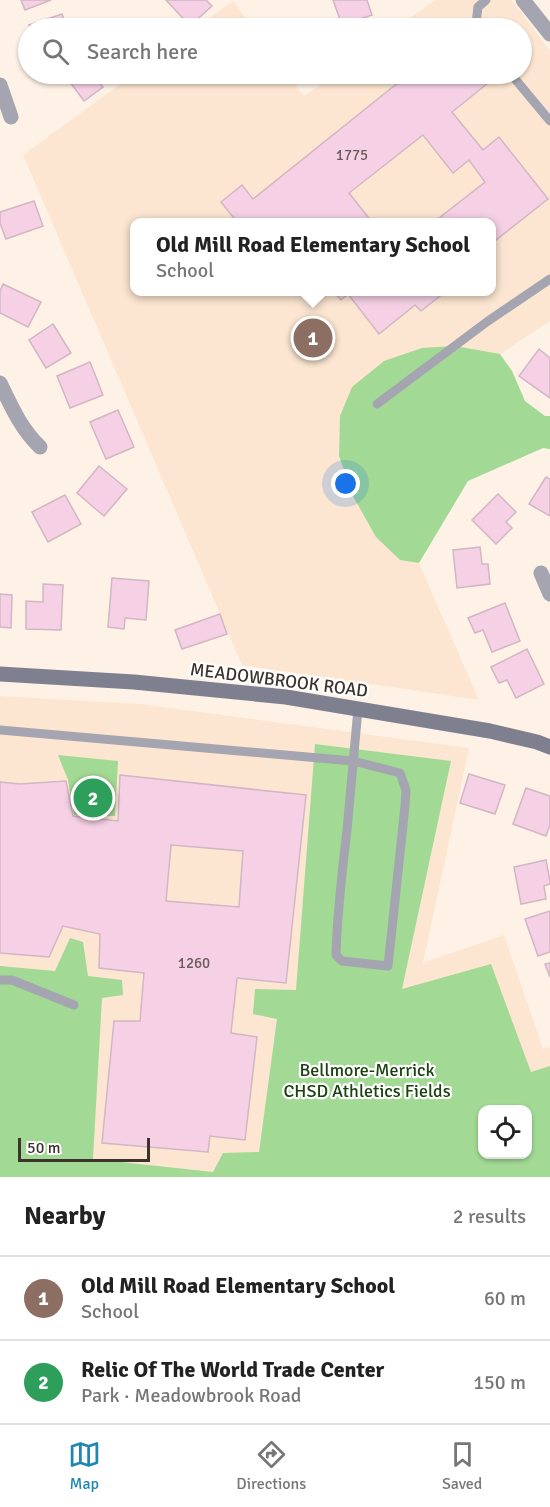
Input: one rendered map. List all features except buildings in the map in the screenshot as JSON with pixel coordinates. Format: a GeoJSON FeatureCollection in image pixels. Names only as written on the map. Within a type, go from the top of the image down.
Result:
{"type":"FeatureCollection","features":[{"type":"Feature","properties":{"kind":"street"},"geometry":{"type":"LineString","coordinates":[[523,0],[550,34]]}},
{"type":"Feature","properties":{"kind":"street"},"geometry":{"type":"LineString","coordinates":[[0,85],[11,117]]}},
{"type":"Feature","properties":{"kind":"street"},"geometry":{"type":"LineString","coordinates":[[0,382],[16,416],[29,437],[40,447]]}},
{"type":"Feature","properties":{"kind":"street"},"geometry":{"type":"LineString","coordinates":[[541,573],[550,594]]}},
{"type":"Feature","properties":{"kind":"street","name":"MEADOWBROOK ROAD"},"geometry":{"type":"LineString","coordinates":[[0,675],[134,682],[286,698],[490,731],[550,747]]}},
{"type":"Feature","properties":{"kind":"lane"},"geometry":{"type":"LineString","coordinates":[[477,18],[478,7],[486,0]]}},
{"type":"Feature","properties":{"kind":"lane"},"geometry":{"type":"LineString","coordinates":[[519,84],[550,122]]}},
{"type":"Feature","properties":{"kind":"lane"},"geometry":{"type":"LineString","coordinates":[[377,404],[488,321],[550,279]]}},
{"type":"Feature","properties":{"kind":"lane"},"geometry":{"type":"LineString","coordinates":[[0,730],[353,761],[400,773],[406,790],[388,966],[342,961],[336,955],[336,926],[353,761],[358,709]]}},
{"type":"Feature","properties":{"kind":"lane"},"geometry":{"type":"LineString","coordinates":[[0,980],[12,981],[74,1005]]}},
{"type":"Feature","properties":{"kind":"shaded area"},"geometry":{"type":"Polygon","coordinates":[[[435,0],[512,0],[525,18],[410,18],[435,0]]]}},
{"type":"Feature","properties":{"kind":"shaded area"},"geometry":{"type":"Polygon","coordinates":[[[233,1],[246,18],[210,18],[233,1]]]}},
{"type":"Feature","properties":{"kind":"shaded area"},"geometry":{"type":"Polygon","coordinates":[[[532,27],[550,51],[550,321],[366,442],[479,700],[242,665],[23,155],[120,84],[295,84],[304,96],[321,84],[532,84],[532,27]]]}},
{"type":"Feature","properties":{"kind":"shaded area"},"geometry":{"type":"Polygon","coordinates":[[[0,696],[141,704],[469,748],[423,963],[504,935],[543,1049],[550,1047],[550,1177],[0,1177],[0,696]]]}},
{"type":"Feature","properties":{"kind":"green space"},"geometry":{"type":"Polygon","coordinates":[[[455,346],[500,354],[512,371],[525,401],[545,416],[550,416],[550,449],[543,448],[468,481],[419,563],[400,560],[376,537],[354,498],[339,456],[340,416],[352,387],[384,361],[422,348],[455,346]]]}},
{"type":"Feature","properties":{"kind":"green space","name":"Bellmore-Merrick CHSD Athletics Fields"},"geometry":{"type":"Polygon","coordinates":[[[315,744],[451,761],[402,989],[491,964],[531,1072],[550,1066],[550,1177],[0,1177],[0,966],[55,971],[70,938],[83,942],[88,976],[122,980],[123,995],[102,998],[93,1159],[213,1172],[223,1153],[259,1152],[277,1019],[253,1014],[255,989],[296,990],[315,744]]]}},
{"type":"Feature","properties":{"kind":"green space"},"geometry":{"type":"Polygon","coordinates":[[[58,755],[118,761],[115,816],[74,815],[68,780],[58,755]]]}},
{"type":"Feature","properties":{"kind":"place","name":"Old Mill Road Elementary School"},"geometry":{"type":"Point","coordinates":[313,338]}},
{"type":"Feature","properties":{"kind":"place","name":"Relic Of The World Trade Center"},"geometry":{"type":"Point","coordinates":[93,798]}}]}
